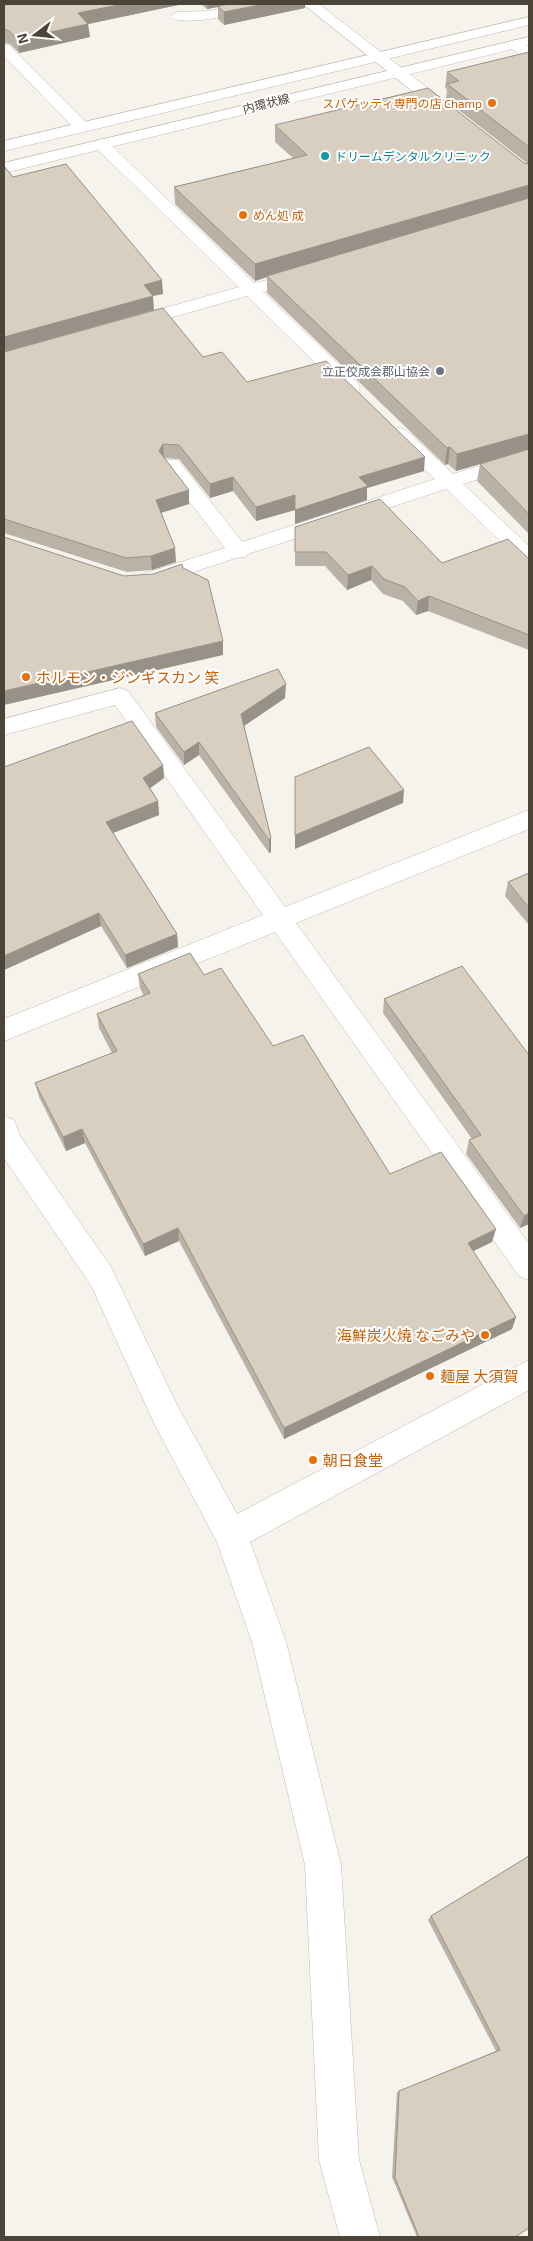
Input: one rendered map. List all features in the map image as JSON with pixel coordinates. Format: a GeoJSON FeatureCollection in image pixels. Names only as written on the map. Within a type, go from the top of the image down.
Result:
{"type":"FeatureCollection","features":[{"type":"Feature","properties":{"kind":"street"},"geometry":{"type":"LineString","coordinates":[[177,16],[210,15],[261,4]]}},
{"type":"Feature","properties":{"kind":"street"},"geometry":{"type":"LineString","coordinates":[[310,4],[466,126]]}},
{"type":"Feature","properties":{"kind":"street","name":"内環状線"},"geometry":{"type":"LineString","coordinates":[[4,146],[529,20]]}},
{"type":"Feature","properties":{"kind":"street"},"geometry":{"type":"LineString","coordinates":[[522,42],[529,54]]}},
{"type":"Feature","properties":{"kind":"street","name":"内環状線"},"geometry":{"type":"LineString","coordinates":[[4,168],[522,42]]}},
{"type":"Feature","properties":{"kind":"street"},"geometry":{"type":"LineString","coordinates":[[4,48],[82,127]]}},
{"type":"Feature","properties":{"kind":"street"},"geometry":{"type":"LineString","coordinates":[[100,144],[364,399]]}},
{"type":"Feature","properties":{"kind":"street"},"geometry":{"type":"LineString","coordinates":[[119,327],[281,281]]}},
{"type":"Feature","properties":{"kind":"street"},"geometry":{"type":"LineString","coordinates":[[385,420],[447,482],[529,557]]}},
{"type":"Feature","properties":{"kind":"street"},"geometry":{"type":"LineString","coordinates":[[126,581],[154,579],[447,482],[529,457]]}},
{"type":"Feature","properties":{"kind":"street"},"geometry":{"type":"LineString","coordinates":[[171,464],[239,552]]}},
{"type":"Feature","properties":{"kind":"street"},"geometry":{"type":"LineString","coordinates":[[4,727],[120,696],[529,1267]]}},
{"type":"Feature","properties":{"kind":"street"},"geometry":{"type":"LineString","coordinates":[[4,1030],[529,819]]}},
{"type":"Feature","properties":{"kind":"street"},"geometry":{"type":"LineString","coordinates":[[4,1128],[7,1140],[101,1276],[164,1413],[231,1535],[269,1642],[323,1865],[339,2160],[360,2237]]}},
{"type":"Feature","properties":{"kind":"street"},"geometry":{"type":"LineString","coordinates":[[231,1535],[529,1374]]}},
{"type":"Feature","properties":{"kind":"building"},"geometry":{"type":"Polygon","coordinates":[[[4,4],[123,4],[78,13],[88,24],[18,39],[4,29],[4,4]]]}},
{"type":"Feature","properties":{"kind":"building"},"geometry":{"type":"Polygon","coordinates":[[[265,4],[224,12],[218,6],[265,4]]]}},
{"type":"Feature","properties":{"kind":"building"},"geometry":{"type":"Polygon","coordinates":[[[529,52],[529,147],[447,84],[459,81],[447,72],[529,52]]]}},
{"type":"Feature","properties":{"kind":"building"},"geometry":{"type":"Polygon","coordinates":[[[428,88],[524,163],[529,164],[529,185],[255,264],[174,187],[307,155],[275,125],[428,88]]]}},
{"type":"Feature","properties":{"kind":"building"},"geometry":{"type":"Polygon","coordinates":[[[66,164],[162,280],[144,285],[153,296],[4,337],[4,166],[13,177],[66,164]]]}},
{"type":"Feature","properties":{"kind":"building","name":"立正佼成会郡山協会"},"geometry":{"type":"Polygon","coordinates":[[[529,198],[529,434],[457,454],[450,447],[447,448],[267,276],[529,198]]]}},
{"type":"Feature","properties":{"kind":"building"},"geometry":{"type":"Polygon","coordinates":[[[163,308],[203,357],[222,352],[247,382],[326,361],[425,457],[359,477],[368,486],[295,510],[295,495],[256,507],[233,477],[210,484],[179,445],[163,444],[159,451],[189,490],[156,500],[175,548],[151,556],[126,558],[4,519],[4,352],[163,308]]]}},
{"type":"Feature","properties":{"kind":"building"},"geometry":{"type":"Polygon","coordinates":[[[529,449],[529,514],[480,464],[529,449]]]}},
{"type":"Feature","properties":{"kind":"building"},"geometry":{"type":"Polygon","coordinates":[[[380,499],[442,563],[508,539],[529,559],[529,635],[429,596],[418,601],[405,587],[384,579],[372,566],[348,575],[326,552],[295,552],[295,527],[380,499]]]}},
{"type":"Feature","properties":{"kind":"building"},"geometry":{"type":"Polygon","coordinates":[[[4,537],[124,576],[153,574],[182,564],[183,568],[208,580],[223,641],[4,691],[4,537]]]}},
{"type":"Feature","properties":{"kind":"building"},"geometry":{"type":"Polygon","coordinates":[[[278,669],[286,684],[241,714],[271,838],[269,840],[199,742],[184,752],[155,713],[278,669]]]}},
{"type":"Feature","properties":{"kind":"building"},"geometry":{"type":"Polygon","coordinates":[[[132,721],[163,765],[143,778],[158,801],[106,822],[177,934],[125,955],[99,913],[4,956],[4,767],[132,721]]]}},
{"type":"Feature","properties":{"kind":"building"},"geometry":{"type":"Polygon","coordinates":[[[369,747],[404,790],[295,835],[295,777],[369,747]]]}},
{"type":"Feature","properties":{"kind":"building"},"geometry":{"type":"Polygon","coordinates":[[[529,873],[529,908],[508,882],[529,873]]]}},
{"type":"Feature","properties":{"kind":"building"},"geometry":{"type":"Polygon","coordinates":[[[190,953],[204,975],[221,968],[273,1046],[303,1035],[390,1174],[441,1152],[496,1229],[468,1243],[516,1317],[284,1428],[178,1228],[143,1244],[82,1129],[63,1137],[35,1083],[117,1051],[97,1014],[150,993],[138,974],[190,953]]]}},
{"type":"Feature","properties":{"kind":"building"},"geometry":{"type":"Polygon","coordinates":[[[462,966],[529,1055],[529,1213],[524,1216],[469,1140],[481,1135],[384,999],[462,966]]]}},
{"type":"Feature","properties":{"kind":"building"},"geometry":{"type":"Polygon","coordinates":[[[529,1856],[529,2228],[515,2237],[419,2237],[395,2178],[399,2091],[500,2050],[431,1916],[529,1856]]]}},
{"type":"Feature","properties":{"kind":"place","name":"スパゲッティ専門の店 Champ"},"geometry":{"type":"Point","coordinates":[492,103]}},
{"type":"Feature","properties":{"kind":"place","name":"ドリームデンタルクリニック"},"geometry":{"type":"Point","coordinates":[325,156]}},
{"type":"Feature","properties":{"kind":"place","name":"めん処 成"},"geometry":{"type":"Point","coordinates":[243,215]}},
{"type":"Feature","properties":{"kind":"place","name":"立正佼成会郡山協会"},"geometry":{"type":"Point","coordinates":[440,371]}},
{"type":"Feature","properties":{"kind":"place","name":"ホルモン・ジンギスカン 笑"},"geometry":{"type":"Point","coordinates":[26,677]}},
{"type":"Feature","properties":{"kind":"place","name":"海鮮炭火焼 なごみや"},"geometry":{"type":"Point","coordinates":[485,1335]}},
{"type":"Feature","properties":{"kind":"place","name":"麺屋 大須賀"},"geometry":{"type":"Point","coordinates":[430,1376]}},
{"type":"Feature","properties":{"kind":"place","name":"朝日食堂"},"geometry":{"type":"Point","coordinates":[313,1460]}}]}
